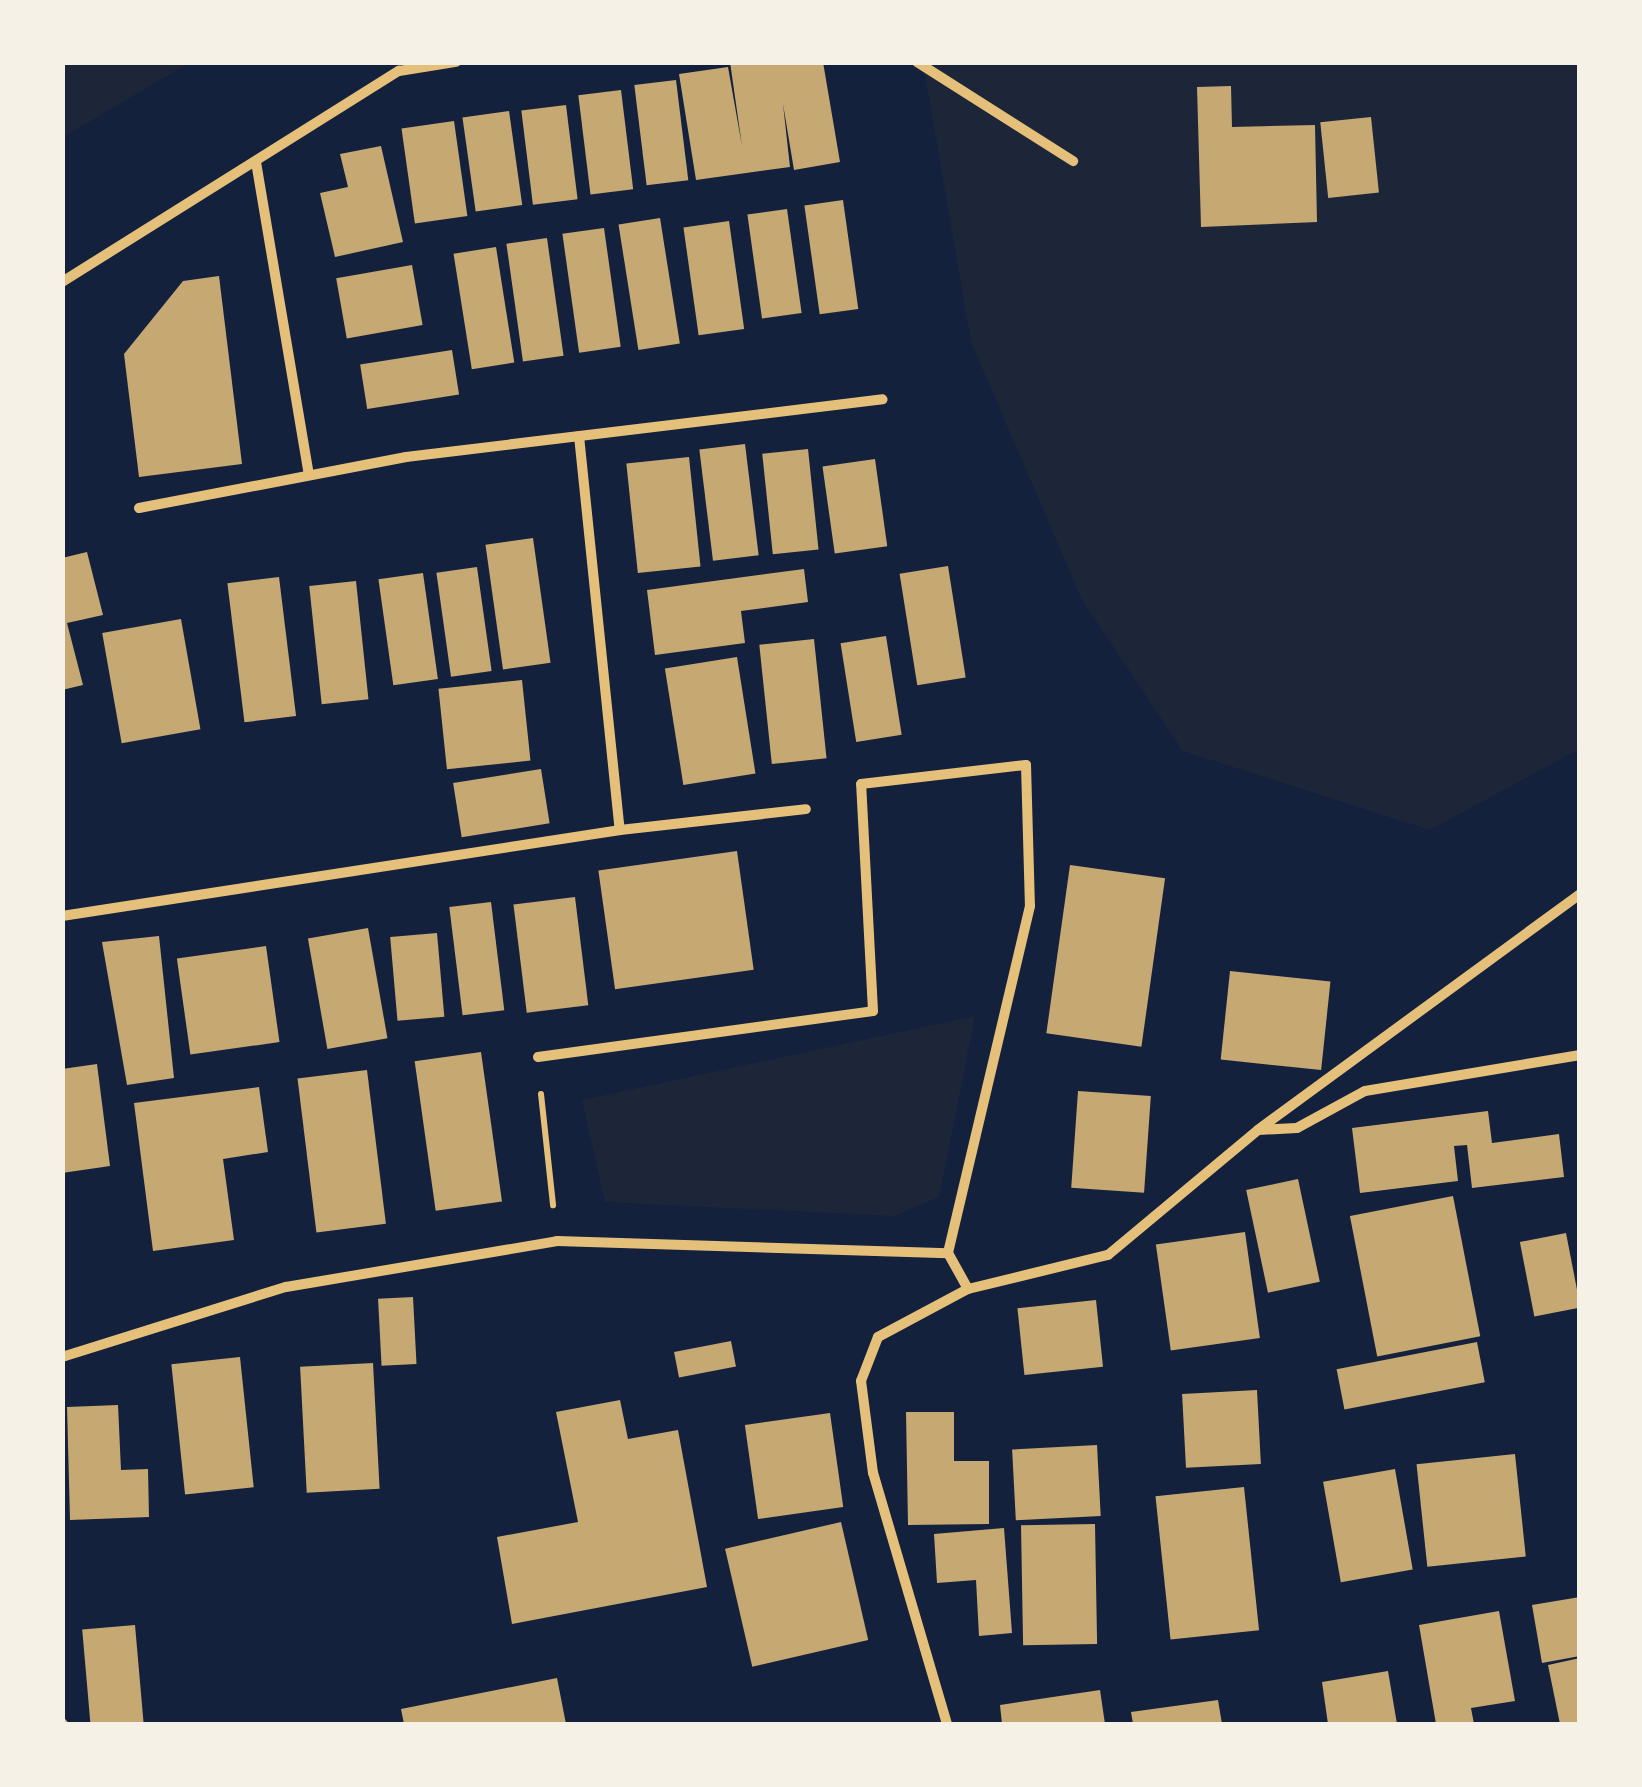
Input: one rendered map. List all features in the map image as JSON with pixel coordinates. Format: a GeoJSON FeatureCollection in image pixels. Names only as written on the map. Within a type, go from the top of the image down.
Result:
{"type":"FeatureCollection","features":[{"type":"Feature","properties":{"kind":"street"},"geometry":{"type":"LineString","coordinates":[[62,282],[399,71],[456,62]]}},
{"type":"Feature","properties":{"kind":"street"},"geometry":{"type":"LineString","coordinates":[[917,62],[1074,161]]}},
{"type":"Feature","properties":{"kind":"street"},"geometry":{"type":"LineString","coordinates":[[256,162],[309,475]]}},
{"type":"Feature","properties":{"kind":"street"},"geometry":{"type":"LineString","coordinates":[[139,508],[309,475],[579,436],[882,400]]}},
{"type":"Feature","properties":{"kind":"street"},"geometry":{"type":"LineString","coordinates":[[579,436],[620,830]]}},
{"type":"Feature","properties":{"kind":"street"},"geometry":{"type":"LineString","coordinates":[[538,1058],[874,1012],[862,784],[1026,765],[1030,906],[948,1254],[968,1289]]}},
{"type":"Feature","properties":{"kind":"street"},"geometry":{"type":"LineString","coordinates":[[62,916],[620,830],[806,809]]}},
{"type":"Feature","properties":{"kind":"street"},"geometry":{"type":"LineString","coordinates":[[947,1724],[873,1474],[861,1381],[878,1337],[968,1289],[1108,1254],[1258,1130],[1580,894]]}},
{"type":"Feature","properties":{"kind":"street"},"geometry":{"type":"LineString","coordinates":[[1258,1130],[1297,1128],[1365,1091],[1580,1055]]}},
{"type":"Feature","properties":{"kind":"street"},"geometry":{"type":"LineString","coordinates":[[62,1357],[286,1287],[557,1242],[948,1254]]}},
{"type":"Feature","properties":{"kind":"path"},"geometry":{"type":"LineString","coordinates":[[538,1058],[557,1242]]}},
{"type":"Feature","properties":{"kind":"shaded area"},"geometry":{"type":"Polygon","coordinates":[[[63,62],[189,62],[189,63],[63,137],[63,62]]]}},
{"type":"Feature","properties":{"kind":"shaded area"},"geometry":{"type":"Polygon","coordinates":[[[923,63],[1579,63],[1579,749],[1430,830],[1183,751],[1081,598],[971,342],[923,63]]]}},
{"type":"Feature","properties":{"kind":"shaded area"},"geometry":{"type":"Polygon","coordinates":[[[975,1016],[939,1197],[894,1216],[605,1202],[582,1100],[975,1016]]]}},
{"type":"Feature","properties":{"kind":"building"},"geometry":{"type":"Polygon","coordinates":[[[730,62],[823,62],[840,162],[794,170],[783,104],[790,167],[696,180],[679,74],[728,67],[742,146],[730,62]]]}},
{"type":"Feature","properties":{"kind":"building"},"geometry":{"type":"Polygon","coordinates":[[[676,80],[688,180],[647,185],[634,85],[676,80]]]}},
{"type":"Feature","properties":{"kind":"building"},"geometry":{"type":"Polygon","coordinates":[[[1231,86],[1232,127],[1315,125],[1317,222],[1201,227],[1197,87],[1231,86]]]}},
{"type":"Feature","properties":{"kind":"building"},"geometry":{"type":"Polygon","coordinates":[[[621,90],[633,189],[591,194],[578,95],[621,90]]]}},
{"type":"Feature","properties":{"kind":"building"},"geometry":{"type":"Polygon","coordinates":[[[566,105],[578,199],[533,205],[521,110],[566,105]]]}},
{"type":"Feature","properties":{"kind":"building"},"geometry":{"type":"Polygon","coordinates":[[[509,111],[522,205],[476,212],[462,118],[509,111]]]}},
{"type":"Feature","properties":{"kind":"building"},"geometry":{"type":"Polygon","coordinates":[[[1371,117],[1379,193],[1328,198],[1320,122],[1371,117]]]}},
{"type":"Feature","properties":{"kind":"building"},"geometry":{"type":"Polygon","coordinates":[[[454,121],[467,216],[415,223],[402,128],[454,121]]]}},
{"type":"Feature","properties":{"kind":"building"},"geometry":{"type":"Polygon","coordinates":[[[381,146],[403,242],[335,257],[320,193],[348,187],[340,154],[381,146]]]}},
{"type":"Feature","properties":{"kind":"building"},"geometry":{"type":"Polygon","coordinates":[[[843,200],[858,309],[820,314],[804,205],[843,200]]]}},
{"type":"Feature","properties":{"kind":"building"},"geometry":{"type":"Polygon","coordinates":[[[787,209],[802,313],[762,319],[747,215],[787,209]]]}},
{"type":"Feature","properties":{"kind":"building"},"geometry":{"type":"Polygon","coordinates":[[[660,218],[680,343],[638,350],[619,225],[660,218]]]}},
{"type":"Feature","properties":{"kind":"building"},"geometry":{"type":"Polygon","coordinates":[[[729,221],[744,329],[699,335],[683,227],[729,221]]]}},
{"type":"Feature","properties":{"kind":"building"},"geometry":{"type":"Polygon","coordinates":[[[604,228],[621,347],[579,353],[562,234],[604,228]]]}},
{"type":"Feature","properties":{"kind":"building"},"geometry":{"type":"Polygon","coordinates":[[[547,238],[564,356],[523,362],[506,244],[547,238]]]}},
{"type":"Feature","properties":{"kind":"building"},"geometry":{"type":"Polygon","coordinates":[[[496,247],[514,363],[472,369],[454,254],[496,247]]]}},
{"type":"Feature","properties":{"kind":"building"},"geometry":{"type":"Polygon","coordinates":[[[412,265],[423,325],[347,338],[336,278],[412,265]]]}},
{"type":"Feature","properties":{"kind":"building"},"geometry":{"type":"Polygon","coordinates":[[[219,276],[242,464],[139,477],[124,354],[183,281],[219,276]]]}},
{"type":"Feature","properties":{"kind":"building"},"geometry":{"type":"Polygon","coordinates":[[[452,350],[459,394],[367,409],[360,365],[452,350]]]}},
{"type":"Feature","properties":{"kind":"building"},"geometry":{"type":"Polygon","coordinates":[[[745,444],[759,555],[713,561],[699,450],[745,444]]]}},
{"type":"Feature","properties":{"kind":"building"},"geometry":{"type":"Polygon","coordinates":[[[808,449],[819,549],[773,554],[762,454],[808,449]]]}},
{"type":"Feature","properties":{"kind":"building"},"geometry":{"type":"Polygon","coordinates":[[[689,457],[700,566],[638,573],[626,464],[689,457]]]}},
{"type":"Feature","properties":{"kind":"building"},"geometry":{"type":"Polygon","coordinates":[[[875,459],[887,546],[835,554],[823,466],[875,459]]]}},
{"type":"Feature","properties":{"kind":"building"},"geometry":{"type":"Polygon","coordinates":[[[533,538],[551,663],[503,669],[485,545],[533,538]]]}},
{"type":"Feature","properties":{"kind":"building"},"geometry":{"type":"Polygon","coordinates":[[[87,552],[103,615],[67,623],[83,685],[62,690],[62,558],[87,552]]]}},
{"type":"Feature","properties":{"kind":"building"},"geometry":{"type":"Polygon","coordinates":[[[948,566],[966,678],[917,685],[900,574],[948,566]]]}},
{"type":"Feature","properties":{"kind":"building"},"geometry":{"type":"Polygon","coordinates":[[[477,567],[492,671],[451,677],[436,573],[477,567]]]}},
{"type":"Feature","properties":{"kind":"building"},"geometry":{"type":"Polygon","coordinates":[[[804,569],[808,602],[741,611],[745,643],[655,655],[647,590],[804,569]]]}},
{"type":"Feature","properties":{"kind":"building"},"geometry":{"type":"Polygon","coordinates":[[[423,573],[438,679],[393,685],[378,579],[423,573]]]}},
{"type":"Feature","properties":{"kind":"building"},"geometry":{"type":"Polygon","coordinates":[[[279,577],[296,716],[244,722],[227,583],[279,577]]]}},
{"type":"Feature","properties":{"kind":"building"},"geometry":{"type":"Polygon","coordinates":[[[356,581],[368,699],[322,704],[309,586],[356,581]]]}},
{"type":"Feature","properties":{"kind":"building"},"geometry":{"type":"Polygon","coordinates":[[[181,619],[200,729],[122,743],[102,633],[181,619]]]}},
{"type":"Feature","properties":{"kind":"building"},"geometry":{"type":"Polygon","coordinates":[[[886,636],[902,735],[856,742],[841,643],[886,636]]]}},
{"type":"Feature","properties":{"kind":"building"},"geometry":{"type":"Polygon","coordinates":[[[814,639],[827,758],[772,764],[759,645],[814,639]]]}},
{"type":"Feature","properties":{"kind":"building"},"geometry":{"type":"Polygon","coordinates":[[[737,657],[755,774],[683,785],[665,668],[737,657]]]}},
{"type":"Feature","properties":{"kind":"building"},"geometry":{"type":"Polygon","coordinates":[[[522,680],[530,761],[447,769],[438,689],[522,680]]]}},
{"type":"Feature","properties":{"kind":"building"},"geometry":{"type":"Polygon","coordinates":[[[541,769],[550,823],[462,837],[453,783],[541,769]]]}},
{"type":"Feature","properties":{"kind":"building"},"geometry":{"type":"Polygon","coordinates":[[[737,851],[754,970],[615,989],[598,870],[737,851]]]}},
{"type":"Feature","properties":{"kind":"building"},"geometry":{"type":"Polygon","coordinates":[[[1070,865],[1165,878],[1141,1047],[1046,1033],[1070,865]]]}},
{"type":"Feature","properties":{"kind":"building"},"geometry":{"type":"Polygon","coordinates":[[[575,897],[588,1005],[527,1013],[513,905],[575,897]]]}},
{"type":"Feature","properties":{"kind":"building"},"geometry":{"type":"Polygon","coordinates":[[[491,902],[504,1010],[463,1015],[449,907],[491,902]]]}},
{"type":"Feature","properties":{"kind":"building"},"geometry":{"type":"Polygon","coordinates":[[[368,928],[387,1038],[327,1049],[308,939],[368,928]]]}},
{"type":"Feature","properties":{"kind":"building"},"geometry":{"type":"Polygon","coordinates":[[[437,933],[444,1017],[397,1021],[390,937],[437,933]]]}},
{"type":"Feature","properties":{"kind":"building"},"geometry":{"type":"Polygon","coordinates":[[[159,936],[174,1078],[127,1085],[102,942],[159,936]]]}},
{"type":"Feature","properties":{"kind":"building"},"geometry":{"type":"Polygon","coordinates":[[[266,946],[279,1042],[190,1055],[177,959],[266,946]]]}},
{"type":"Feature","properties":{"kind":"building"},"geometry":{"type":"Polygon","coordinates":[[[1230,971],[1330,982],[1321,1070],[1221,1060],[1230,971]]]}},
{"type":"Feature","properties":{"kind":"building"},"geometry":{"type":"Polygon","coordinates":[[[481,1052],[502,1202],[436,1211],[415,1061],[481,1052]]]}},
{"type":"Feature","properties":{"kind":"building"},"geometry":{"type":"Polygon","coordinates":[[[97,1064],[110,1166],[62,1173],[62,1069],[97,1064]]]}},
{"type":"Feature","properties":{"kind":"building"},"geometry":{"type":"Polygon","coordinates":[[[367,1070],[386,1224],[316,1232],[298,1079],[367,1070]]]}},
{"type":"Feature","properties":{"kind":"building"},"geometry":{"type":"Polygon","coordinates":[[[259,1087],[268,1152],[223,1159],[234,1240],[153,1251],[134,1103],[259,1087]]]}},
{"type":"Feature","properties":{"kind":"building"},"geometry":{"type":"Polygon","coordinates":[[[1078,1091],[1151,1096],[1144,1193],[1071,1188],[1078,1091]]]}},
{"type":"Feature","properties":{"kind":"building"},"geometry":{"type":"Polygon","coordinates":[[[1488,1111],[1492,1143],[1559,1134],[1564,1177],[1472,1188],[1467,1145],[1454,1146],[1458,1181],[1360,1193],[1352,1128],[1488,1111]]]}},
{"type":"Feature","properties":{"kind":"building"},"geometry":{"type":"Polygon","coordinates":[[[1298,1179],[1320,1282],[1268,1293],[1246,1190],[1298,1179]]]}},
{"type":"Feature","properties":{"kind":"building"},"geometry":{"type":"Polygon","coordinates":[[[1453,1196],[1480,1336],[1377,1356],[1350,1216],[1453,1196]]]}},
{"type":"Feature","properties":{"kind":"building"},"geometry":{"type":"Polygon","coordinates":[[[1245,1232],[1260,1338],[1171,1350],[1156,1245],[1245,1232]]]}},
{"type":"Feature","properties":{"kind":"building"},"geometry":{"type":"Polygon","coordinates":[[[1566,1233],[1580,1308],[1534,1317],[1520,1242],[1566,1233]]]}},
{"type":"Feature","properties":{"kind":"building"},"geometry":{"type":"Polygon","coordinates":[[[413,1297],[417,1364],[382,1366],[378,1299],[413,1297]]]}},
{"type":"Feature","properties":{"kind":"building"},"geometry":{"type":"Polygon","coordinates":[[[1096,1300],[1103,1367],[1024,1375],[1017,1308],[1096,1300]]]}},
{"type":"Feature","properties":{"kind":"building"},"geometry":{"type":"Polygon","coordinates":[[[731,1341],[736,1367],[679,1378],[674,1352],[731,1341]]]}},
{"type":"Feature","properties":{"kind":"building"},"geometry":{"type":"Polygon","coordinates":[[[1477,1342],[1485,1382],[1344,1410],[1337,1369],[1477,1342]]]}},
{"type":"Feature","properties":{"kind":"building"},"geometry":{"type":"Polygon","coordinates":[[[240,1357],[254,1487],[185,1494],[171,1364],[240,1357]]]}},
{"type":"Feature","properties":{"kind":"building"},"geometry":{"type":"Polygon","coordinates":[[[373,1363],[380,1489],[307,1493],[300,1367],[373,1363]]]}},
{"type":"Feature","properties":{"kind":"building"},"geometry":{"type":"Polygon","coordinates":[[[1257,1390],[1261,1464],[1186,1468],[1182,1394],[1257,1390]]]}},
{"type":"Feature","properties":{"kind":"building"},"geometry":{"type":"Polygon","coordinates":[[[620,1400],[628,1439],[678,1430],[707,1587],[512,1624],[497,1537],[578,1522],[556,1412],[620,1400]]]}},
{"type":"Feature","properties":{"kind":"building"},"geometry":{"type":"Polygon","coordinates":[[[118,1405],[121,1470],[148,1469],[149,1517],[70,1520],[67,1407],[118,1405]]]}},
{"type":"Feature","properties":{"kind":"building"},"geometry":{"type":"Polygon","coordinates":[[[906,1412],[954,1412],[954,1461],[989,1461],[989,1524],[908,1525],[906,1412]]]}},
{"type":"Feature","properties":{"kind":"building"},"geometry":{"type":"Polygon","coordinates":[[[830,1413],[843,1507],[758,1519],[745,1425],[830,1413]]]}},
{"type":"Feature","properties":{"kind":"building"},"geometry":{"type":"Polygon","coordinates":[[[1097,1445],[1101,1516],[1016,1520],[1012,1449],[1097,1445]]]}},
{"type":"Feature","properties":{"kind":"building"},"geometry":{"type":"Polygon","coordinates":[[[1515,1454],[1526,1556],[1427,1567],[1417,1464],[1515,1454]]]}},
{"type":"Feature","properties":{"kind":"building"},"geometry":{"type":"Polygon","coordinates":[[[1395,1469],[1413,1569],[1341,1582],[1323,1482],[1395,1469]]]}},
{"type":"Feature","properties":{"kind":"building"},"geometry":{"type":"Polygon","coordinates":[[[1244,1487],[1259,1630],[1171,1640],[1155,1496],[1244,1487]]]}},
{"type":"Feature","properties":{"kind":"building"},"geometry":{"type":"Polygon","coordinates":[[[841,1522],[868,1640],[752,1667],[725,1549],[841,1522]]]}},
{"type":"Feature","properties":{"kind":"building"},"geometry":{"type":"Polygon","coordinates":[[[1095,1524],[1097,1644],[1023,1645],[1021,1525],[1095,1524]]]}},
{"type":"Feature","properties":{"kind":"building"},"geometry":{"type":"Polygon","coordinates":[[[1004,1528],[1012,1633],[979,1636],[976,1580],[937,1583],[934,1534],[1004,1528]]]}},
{"type":"Feature","properties":{"kind":"building"},"geometry":{"type":"Polygon","coordinates":[[[1580,1597],[1580,1656],[1542,1663],[1532,1605],[1580,1597]]]}},
{"type":"Feature","properties":{"kind":"building"},"geometry":{"type":"Polygon","coordinates":[[[1499,1611],[1515,1701],[1471,1708],[1474,1724],[1436,1724],[1419,1625],[1499,1611]]]}},
{"type":"Feature","properties":{"kind":"building"},"geometry":{"type":"Polygon","coordinates":[[[135,1625],[144,1724],[90,1724],[82,1630],[135,1625]]]}},
{"type":"Feature","properties":{"kind":"building"},"geometry":{"type":"Polygon","coordinates":[[[1580,1658],[1580,1724],[1560,1724],[1548,1665],[1580,1658]]]}},
{"type":"Feature","properties":{"kind":"building"},"geometry":{"type":"Polygon","coordinates":[[[1388,1671],[1397,1724],[1328,1724],[1322,1682],[1388,1671]]]}},
{"type":"Feature","properties":{"kind":"building"},"geometry":{"type":"Polygon","coordinates":[[[557,1678],[566,1724],[404,1724],[401,1709],[557,1678]]]}},
{"type":"Feature","properties":{"kind":"building"},"geometry":{"type":"Polygon","coordinates":[[[1100,1690],[1105,1724],[1002,1724],[1000,1705],[1100,1690]]]}},
{"type":"Feature","properties":{"kind":"building"},"geometry":{"type":"Polygon","coordinates":[[[1218,1700],[1222,1724],[1133,1724],[1131,1712],[1218,1700]]]}}]}
